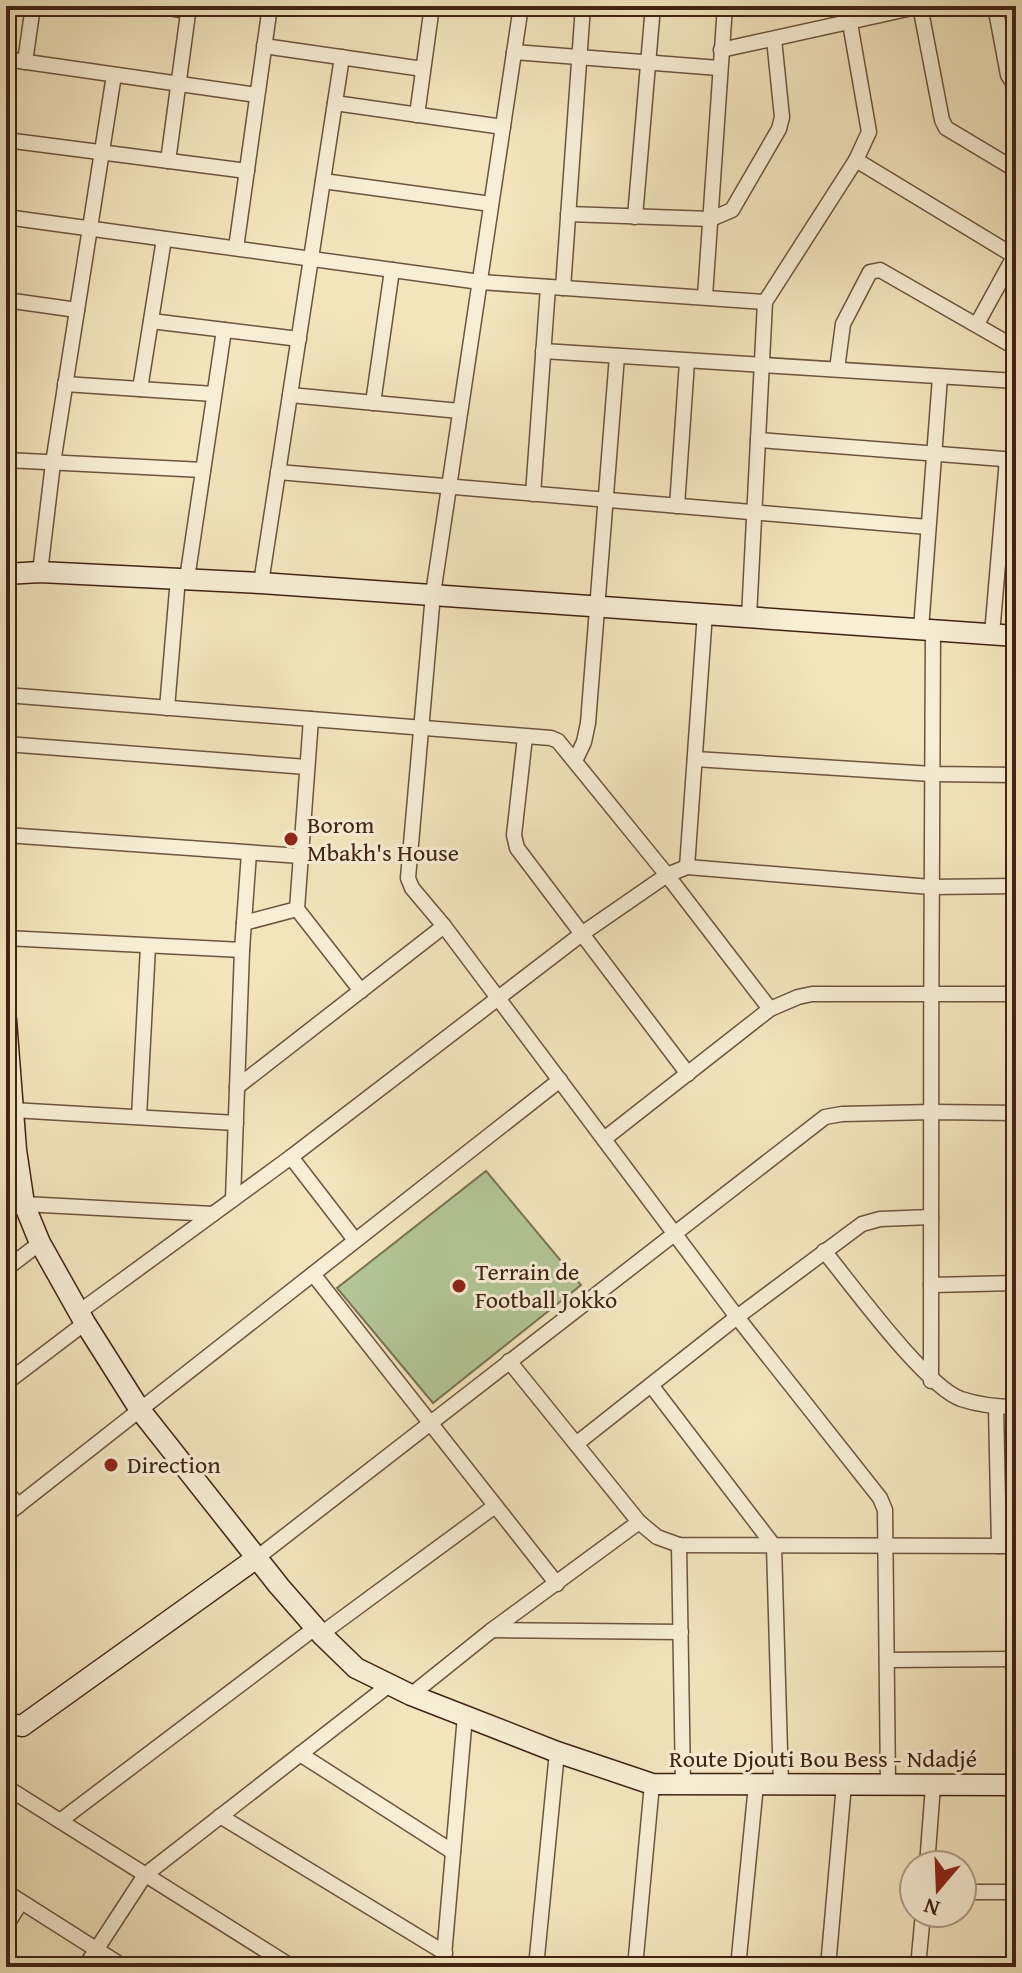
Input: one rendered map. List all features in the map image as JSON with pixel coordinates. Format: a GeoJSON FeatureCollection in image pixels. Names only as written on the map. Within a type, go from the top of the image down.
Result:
{"type":"FeatureCollection","features":[{"type":"Feature","properties":{"kind":"main road"},"geometry":{"type":"LineString","coordinates":[[18,571],[433,594],[1016,636]]}},
{"type":"Feature","properties":{"kind":"main road","name":"Route Djouti Bou Bess - Ndadjé"},"geometry":{"type":"LineString","coordinates":[[6,1020],[12,1110],[11,1154],[24,1204],[40,1243],[140,1410],[318,1631],[356,1668],[411,1695],[557,1752],[652,1784],[1016,1785]]}},
{"type":"Feature","properties":{"kind":"main road"},"geometry":{"type":"LineString","coordinates":[[8,1725],[22,1726],[258,1557]]}},
{"type":"Feature","properties":{"kind":"street"},"geometry":{"type":"LineString","coordinates":[[25,62],[33,6]]}},
{"type":"Feature","properties":{"kind":"street"},"geometry":{"type":"LineString","coordinates":[[155,6],[189,9],[168,161]]}},
{"type":"Feature","properties":{"kind":"street"},"geometry":{"type":"LineString","coordinates":[[236,248],[270,6]]}},
{"type":"Feature","properties":{"kind":"street"},"geometry":{"type":"LineString","coordinates":[[417,115],[432,6]]}},
{"type":"Feature","properties":{"kind":"street"},"geometry":{"type":"LineString","coordinates":[[521,6],[433,594],[408,878],[412,888],[444,926],[737,1317],[880,1498],[885,1510],[888,1785]]}},
{"type":"Feature","properties":{"kind":"street"},"geometry":{"type":"LineString","coordinates":[[533,494],[543,351],[568,214],[583,6]]}},
{"type":"Feature","properties":{"kind":"street"},"geometry":{"type":"LineString","coordinates":[[635,217],[653,6]]}},
{"type":"Feature","properties":{"kind":"street"},"geometry":{"type":"LineString","coordinates":[[705,296],[725,6]]}},
{"type":"Feature","properties":{"kind":"street"},"geometry":{"type":"LineString","coordinates":[[749,617],[765,302],[856,160],[869,132],[847,6]]}},
{"type":"Feature","properties":{"kind":"street"},"geometry":{"type":"LineString","coordinates":[[721,50],[921,6],[946,128],[1016,170]]}},
{"type":"Feature","properties":{"kind":"street"},"geometry":{"type":"LineString","coordinates":[[995,6],[1008,75],[1016,87]]}},
{"type":"Feature","properties":{"kind":"street"},"geometry":{"type":"LineString","coordinates":[[1000,29],[1016,29]]}},
{"type":"Feature","properties":{"kind":"street"},"geometry":{"type":"LineString","coordinates":[[568,214],[711,219],[732,210],[779,129],[781,105],[774,39]]}},
{"type":"Feature","properties":{"kind":"street"},"geometry":{"type":"LineString","coordinates":[[264,46],[423,69]]}},
{"type":"Feature","properties":{"kind":"street"},"geometry":{"type":"LineString","coordinates":[[514,52],[719,68]]}},
{"type":"Feature","properties":{"kind":"street"},"geometry":{"type":"LineString","coordinates":[[261,583],[342,57]]}},
{"type":"Feature","properties":{"kind":"street"},"geometry":{"type":"LineString","coordinates":[[6,59],[257,95]]}},
{"type":"Feature","properties":{"kind":"street"},"geometry":{"type":"LineString","coordinates":[[18,571],[53,463],[114,75]]}},
{"type":"Feature","properties":{"kind":"street"},"geometry":{"type":"LineString","coordinates":[[335,103],[503,127]]}},
{"type":"Feature","properties":{"kind":"street"},"geometry":{"type":"LineString","coordinates":[[6,140],[247,171]]}},
{"type":"Feature","properties":{"kind":"street"},"geometry":{"type":"LineString","coordinates":[[856,160],[1015,255],[977,324]]}},
{"type":"Feature","properties":{"kind":"street"},"geometry":{"type":"LineString","coordinates":[[323,181],[491,204]]}},
{"type":"Feature","properties":{"kind":"street"},"geometry":{"type":"LineString","coordinates":[[6,217],[480,282],[765,302]]}},
{"type":"Feature","properties":{"kind":"street"},"geometry":{"type":"LineString","coordinates":[[140,389],[164,239]]}},
{"type":"Feature","properties":{"kind":"street"},"geometry":{"type":"LineString","coordinates":[[373,403],[392,270]]}},
{"type":"Feature","properties":{"kind":"street"},"geometry":{"type":"LineString","coordinates":[[837,369],[843,324],[870,272],[880,270],[1016,348]]}},
{"type":"Feature","properties":{"kind":"street"},"geometry":{"type":"LineString","coordinates":[[6,300],[77,310]]}},
{"type":"Feature","properties":{"kind":"street"},"geometry":{"type":"LineString","coordinates":[[151,321],[299,339]]}},
{"type":"Feature","properties":{"kind":"street"},"geometry":{"type":"LineString","coordinates":[[167,708],[182,579],[203,470],[224,330]]}},
{"type":"Feature","properties":{"kind":"street"},"geometry":{"type":"LineString","coordinates":[[543,351],[1016,381]]}},
{"type":"Feature","properties":{"kind":"street"},"geometry":{"type":"LineString","coordinates":[[575,761],[587,734],[617,356]]}},
{"type":"Feature","properties":{"kind":"street"},"geometry":{"type":"LineString","coordinates":[[677,506],[687,362]]}},
{"type":"Feature","properties":{"kind":"street"},"geometry":{"type":"LineString","coordinates":[[931,1381],[932,774],[927,629],[928,527],[940,377]]}},
{"type":"Feature","properties":{"kind":"street"},"geometry":{"type":"LineString","coordinates":[[65,384],[214,394]]}},
{"type":"Feature","properties":{"kind":"street"},"geometry":{"type":"LineString","coordinates":[[290,395],[460,411]]}},
{"type":"Feature","properties":{"kind":"street"},"geometry":{"type":"LineString","coordinates":[[758,440],[1012,459],[992,634]]}},
{"type":"Feature","properties":{"kind":"street"},"geometry":{"type":"LineString","coordinates":[[6,460],[203,470]]}},
{"type":"Feature","properties":{"kind":"street"},"geometry":{"type":"LineString","coordinates":[[278,472],[928,527]]}},
{"type":"Feature","properties":{"kind":"street"},"geometry":{"type":"LineString","coordinates":[[687,867],[705,613]]}},
{"type":"Feature","properties":{"kind":"street"},"geometry":{"type":"LineString","coordinates":[[6,695],[558,741],[770,1009]]}},
{"type":"Feature","properties":{"kind":"street"},"geometry":{"type":"LineString","coordinates":[[311,719],[297,909],[361,991]]}},
{"type":"Feature","properties":{"kind":"street"},"geometry":{"type":"LineString","coordinates":[[525,737],[514,835],[517,848],[688,1074]]}},
{"type":"Feature","properties":{"kind":"street"},"geometry":{"type":"LineString","coordinates":[[6,744],[307,767]]}},
{"type":"Feature","properties":{"kind":"street"},"geometry":{"type":"LineString","coordinates":[[695,759],[932,774],[1016,775]]}},
{"type":"Feature","properties":{"kind":"street"},"geometry":{"type":"LineString","coordinates":[[6,835],[301,856]]}},
{"type":"Feature","properties":{"kind":"street"},"geometry":{"type":"LineString","coordinates":[[233,1199],[242,950],[249,853]]}},
{"type":"Feature","properties":{"kind":"street"},"geometry":{"type":"LineString","coordinates":[[6,1383],[82,1317],[213,1214],[583,933],[667,875],[687,867],[931,887],[1016,886]]}},
{"type":"Feature","properties":{"kind":"street"},"geometry":{"type":"LineString","coordinates":[[244,923],[297,909]]}},
{"type":"Feature","properties":{"kind":"street"},"geometry":{"type":"LineString","coordinates":[[237,1087],[444,926]]}},
{"type":"Feature","properties":{"kind":"street"},"geometry":{"type":"LineString","coordinates":[[6,938],[242,950]]}},
{"type":"Feature","properties":{"kind":"street"},"geometry":{"type":"LineString","coordinates":[[139,1117],[148,946]]}},
{"type":"Feature","properties":{"kind":"street"},"geometry":{"type":"LineString","coordinates":[[604,1139],[770,1009],[798,997],[812,994],[1016,994]]}},
{"type":"Feature","properties":{"kind":"street"},"geometry":{"type":"LineString","coordinates":[[6,1490],[12,1510],[560,1080]]}},
{"type":"Feature","properties":{"kind":"street"},"geometry":{"type":"LineString","coordinates":[[12,1110],[236,1123]]}},
{"type":"Feature","properties":{"kind":"street"},"geometry":{"type":"LineString","coordinates":[[258,1557],[825,1117],[933,1112],[1016,1113]]}},
{"type":"Feature","properties":{"kind":"street"},"geometry":{"type":"LineString","coordinates":[[291,1157],[355,1240]]}},
{"type":"Feature","properties":{"kind":"street"},"geometry":{"type":"LineString","coordinates":[[24,1204],[213,1214]]}},
{"type":"Feature","properties":{"kind":"street"},"geometry":{"type":"LineString","coordinates":[[576,1444],[737,1317],[824,1251],[871,1220],[931,1217]]}},
{"type":"Feature","properties":{"kind":"street"},"geometry":{"type":"LineString","coordinates":[[6,1269],[40,1243]]}},
{"type":"Feature","properties":{"kind":"street"},"geometry":{"type":"LineString","coordinates":[[824,1251],[931,1381],[959,1399],[996,1407],[1016,1407]]}},
{"type":"Feature","properties":{"kind":"street"},"geometry":{"type":"LineString","coordinates":[[313,1274],[557,1584]]}},
{"type":"Feature","properties":{"kind":"street"},"geometry":{"type":"LineString","coordinates":[[931,1285],[1016,1283]]}},
{"type":"Feature","properties":{"kind":"street"},"geometry":{"type":"LineString","coordinates":[[509,1361],[639,1522],[657,1537],[679,1545],[1016,1546]]}},
{"type":"Feature","properties":{"kind":"street"},"geometry":{"type":"LineString","coordinates":[[651,1385],[774,1546],[781,1785]]}},
{"type":"Feature","properties":{"kind":"street"},"geometry":{"type":"LineString","coordinates":[[996,1407],[999,1546]]}},
{"type":"Feature","properties":{"kind":"street"},"geometry":{"type":"LineString","coordinates":[[60,1821],[318,1631],[495,1506]]}},
{"type":"Feature","properties":{"kind":"street"},"geometry":{"type":"LineString","coordinates":[[411,1695],[492,1630],[639,1522]]}},
{"type":"Feature","properties":{"kind":"street"},"geometry":{"type":"LineString","coordinates":[[679,1545],[683,1784]]}},
{"type":"Feature","properties":{"kind":"street"},"geometry":{"type":"LineString","coordinates":[[492,1630],[681,1632]]}},
{"type":"Feature","properties":{"kind":"street"},"geometry":{"type":"LineString","coordinates":[[887,1660],[1016,1659]]}},
{"type":"Feature","properties":{"kind":"street"},"geometry":{"type":"LineString","coordinates":[[85,1967],[145,1875],[389,1685]]}},
{"type":"Feature","properties":{"kind":"street"},"geometry":{"type":"LineString","coordinates":[[220,1816],[444,1960],[465,1716]]}},
{"type":"Feature","properties":{"kind":"street"},"geometry":{"type":"LineString","coordinates":[[536,1967],[557,1752]]}},
{"type":"Feature","properties":{"kind":"street"},"geometry":{"type":"LineString","coordinates":[[300,1754],[453,1852]]}},
{"type":"Feature","properties":{"kind":"street"},"geometry":{"type":"LineString","coordinates":[[635,1967],[652,1784]]}},
{"type":"Feature","properties":{"kind":"street"},"geometry":{"type":"LineString","coordinates":[[828,1967],[844,1784]]}},
{"type":"Feature","properties":{"kind":"street"},"geometry":{"type":"LineString","coordinates":[[738,1967],[756,1785]]}},
{"type":"Feature","properties":{"kind":"street"},"geometry":{"type":"LineString","coordinates":[[928,1849],[933,1786]]}},
{"type":"Feature","properties":{"kind":"street"},"geometry":{"type":"LineString","coordinates":[[6,1787],[292,1967]]}},
{"type":"Feature","properties":{"kind":"street"},"geometry":{"type":"LineString","coordinates":[[6,1892],[124,1967]]}},
{"type":"Feature","properties":{"kind":"street"},"geometry":{"type":"LineString","coordinates":[[978,1892],[1016,1892]]}},
{"type":"Feature","properties":{"kind":"street"},"geometry":{"type":"LineString","coordinates":[[6,1926],[21,1902]]}},
{"type":"Feature","properties":{"kind":"street"},"geometry":{"type":"LineString","coordinates":[[918,1967],[922,1929]]}},
{"type":"Feature","properties":{"kind":"green space","name":"Terrain de Football Jokko"},"geometry":{"type":"Polygon","coordinates":[[[486,1171],[581,1285],[433,1403],[337,1288],[486,1171]]]}},
{"type":"Feature","properties":{"kind":"place","name":"Borom Mbakh's House"},"geometry":{"type":"Point","coordinates":[291,839]}},
{"type":"Feature","properties":{"kind":"place","name":"Terrain de Football Jokko"},"geometry":{"type":"Point","coordinates":[459,1286]}},
{"type":"Feature","properties":{"kind":"place","name":"Direction"},"geometry":{"type":"Point","coordinates":[111,1465]}}]}
